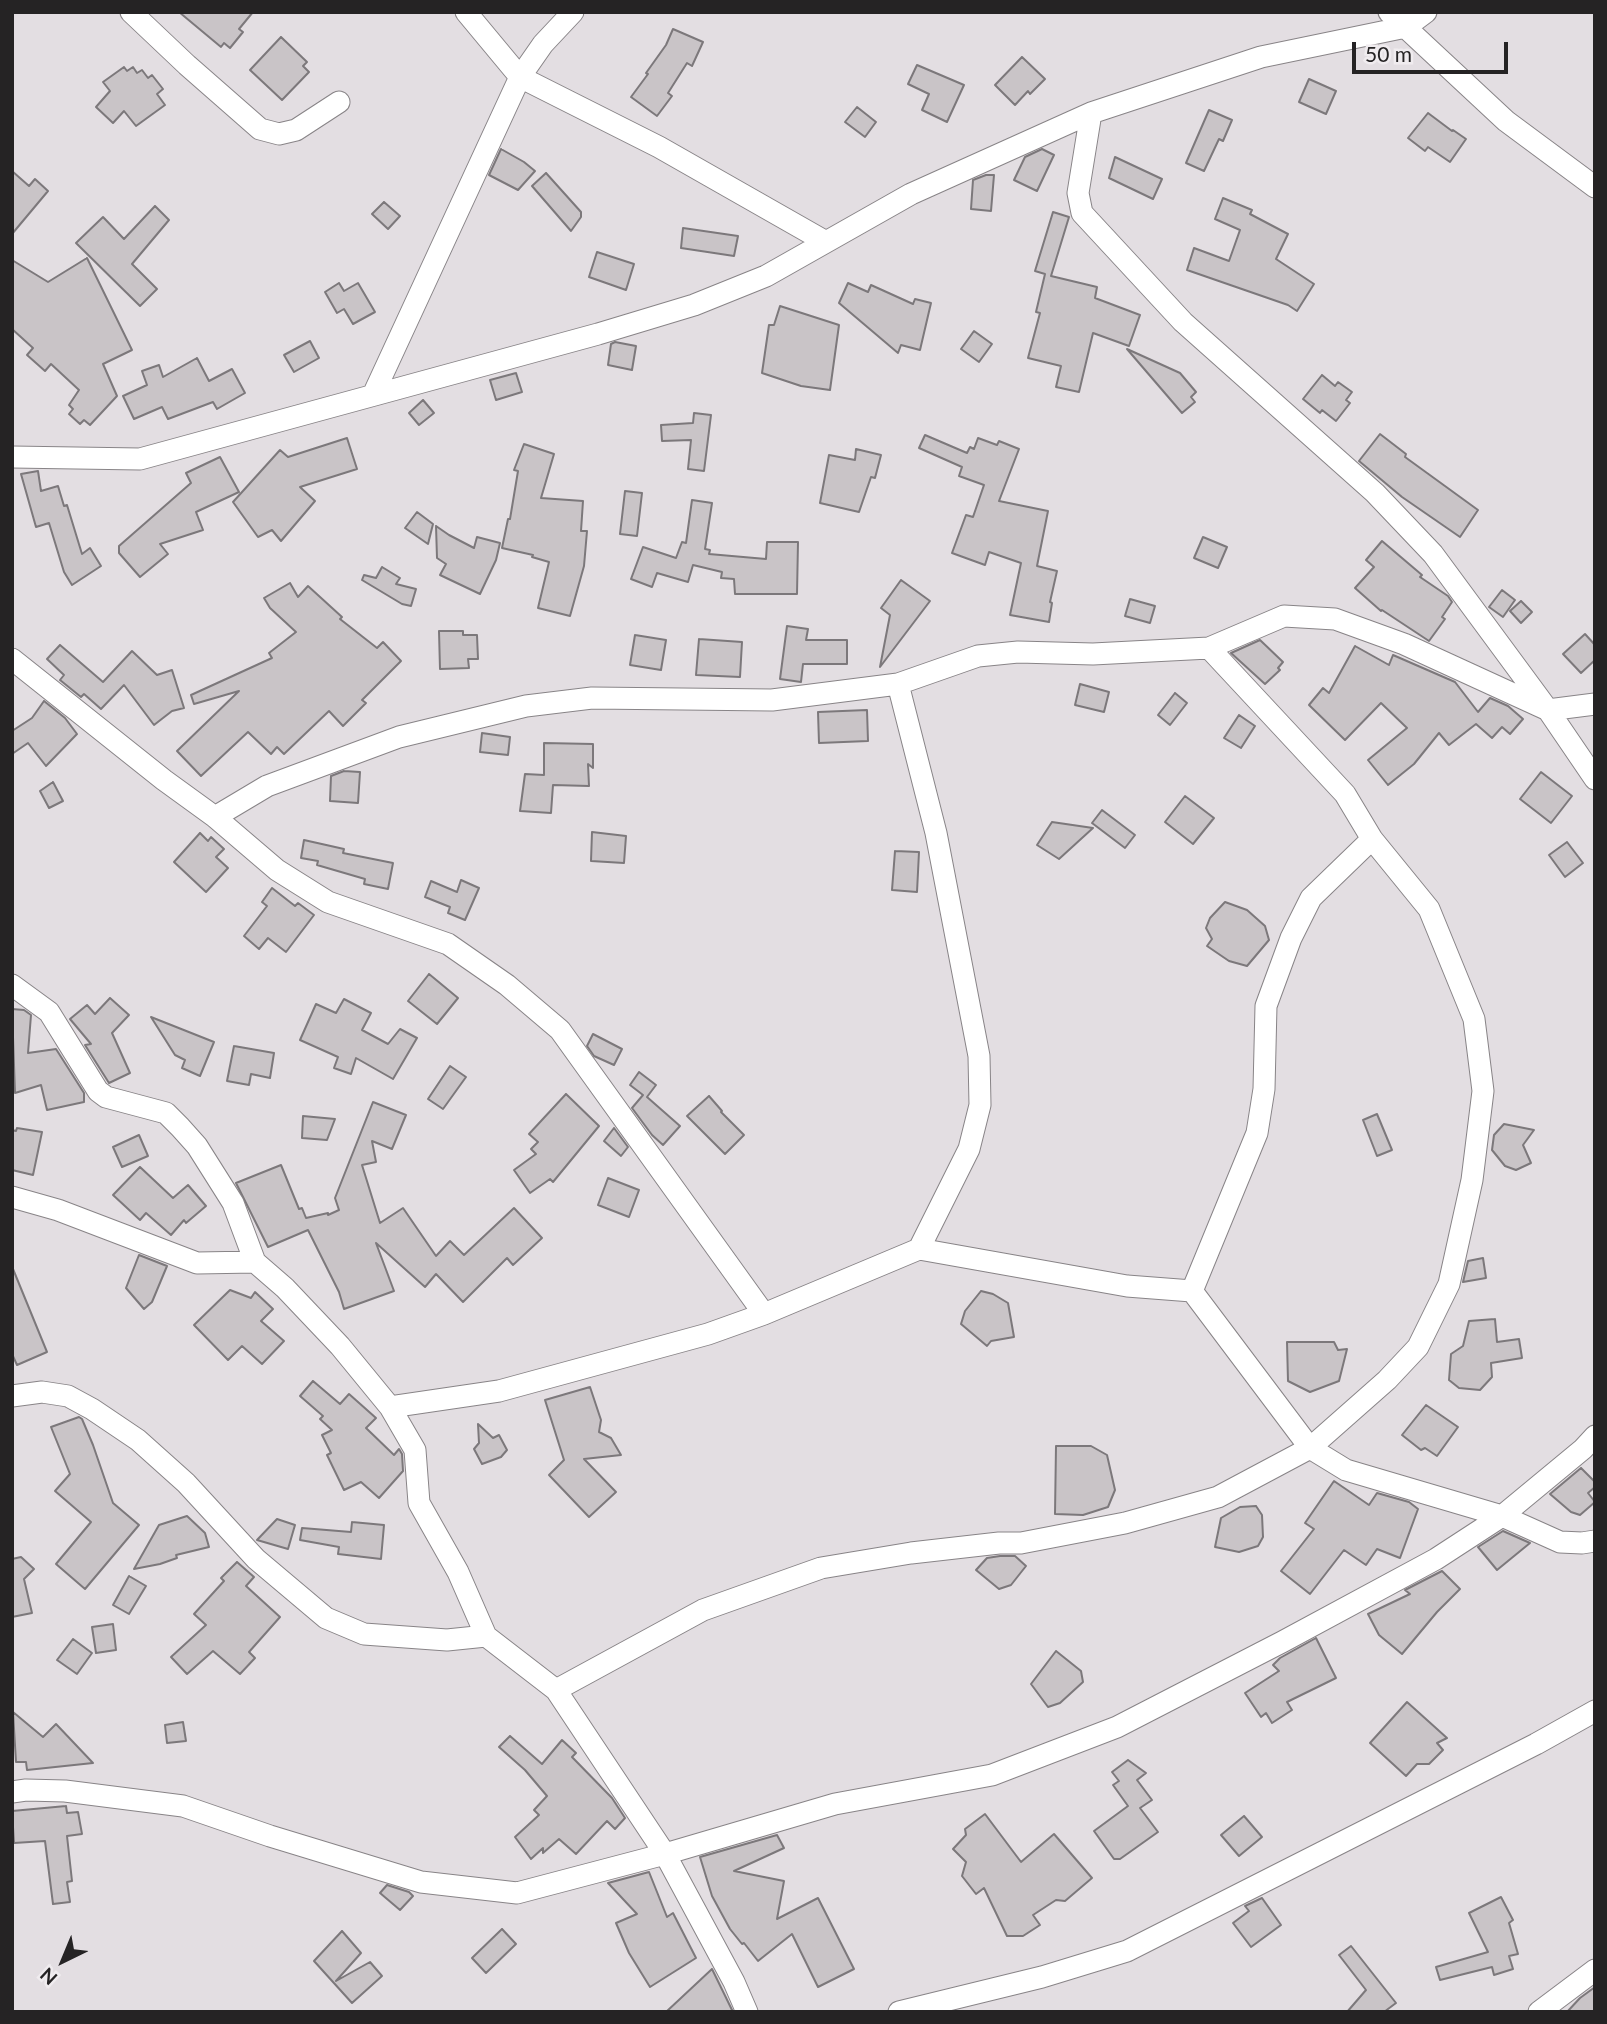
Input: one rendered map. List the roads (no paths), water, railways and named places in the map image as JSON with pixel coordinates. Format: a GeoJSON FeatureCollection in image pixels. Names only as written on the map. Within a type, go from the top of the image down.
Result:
{"type":"FeatureCollection","features":[{"type":"Feature","properties":{"kind":"street"},"geometry":{"type":"LineString","coordinates":[[131,12],[260,129],[279,134],[296,130],[339,102]]}},
{"type":"Feature","properties":{"kind":"street"},"geometry":{"type":"LineString","coordinates":[[466,12],[520,76],[659,146],[827,242]]}},
{"type":"Feature","properties":{"kind":"street"},"geometry":{"type":"LineString","coordinates":[[373,395],[520,76],[543,44],[573,12]]}},
{"type":"Feature","properties":{"kind":"street"},"geometry":{"type":"LineString","coordinates":[[1389,12],[1506,121],[1595,187]]}},
{"type":"Feature","properties":{"kind":"street"},"geometry":{"type":"LineString","coordinates":[[12,457],[140,458],[694,305],[766,276],[911,194],[1091,113],[1261,57],[1406,27],[1426,12]]}},
{"type":"Feature","properties":{"kind":"street"},"geometry":{"type":"LineString","coordinates":[[1091,113],[1078,193],[1082,213],[1183,322],[1376,493],[1433,554],[1548,710],[1595,779]]}},
{"type":"Feature","properties":{"kind":"street"},"geometry":{"type":"LineString","coordinates":[[215,817],[267,786],[399,737],[526,706],[592,698],[772,700],[898,684],[978,656],[1018,652],[1093,654],[1209,648],[1283,616],[1335,619],[1404,644],[1548,710],[1595,704]]}},
{"type":"Feature","properties":{"kind":"street"},"geometry":{"type":"LineString","coordinates":[[556,1690],[703,1610],[821,1568],[911,1553],[1021,1543],[1125,1523],[1218,1497],[1310,1448],[1387,1380],[1418,1347],[1449,1284],[1472,1180],[1483,1091],[1474,1019],[1429,909],[1372,839],[1345,794],[1209,648]]}},
{"type":"Feature","properties":{"kind":"street"},"geometry":{"type":"LineString","coordinates":[[12,659],[164,780],[215,817],[277,870],[328,902],[448,944],[507,985],[560,1030],[764,1314]]}},
{"type":"Feature","properties":{"kind":"street"},"geometry":{"type":"LineString","coordinates":[[898,684],[936,833],[979,1056],[980,1105],[969,1149],[919,1249]]}},
{"type":"Feature","properties":{"kind":"street"},"geometry":{"type":"LineString","coordinates":[[1192,1291],[1257,1133],[1265,1089],[1266,1006],[1291,938],[1311,898],[1372,839]]}},
{"type":"Feature","properties":{"kind":"street"},"geometry":{"type":"LineString","coordinates":[[12,985],[49,1012],[98,1091],[114,1100],[166,1113],[180,1127],[197,1146],[233,1203],[255,1262],[285,1288],[331,1336],[390,1407],[415,1450],[419,1503],[458,1572],[486,1636],[556,1690],[666,1854],[734,1982],[747,2012]]}},
{"type":"Feature","properties":{"kind":"street"},"geometry":{"type":"LineString","coordinates":[[12,1197],[58,1210],[197,1263],[255,1262]]}},
{"type":"Feature","properties":{"kind":"street"},"geometry":{"type":"LineString","coordinates":[[390,1407],[499,1391],[708,1334],[764,1314],[919,1249],[1127,1286],[1192,1291],[1310,1448],[1346,1470],[1502,1516],[1560,1542],[1595,1541]]}},
{"type":"Feature","properties":{"kind":"street"},"geometry":{"type":"LineString","coordinates":[[12,1396],[42,1392],[68,1396],[138,1440],[186,1483],[256,1559],[326,1618],[363,1634],[447,1640],[486,1636]]}},
{"type":"Feature","properties":{"kind":"street"},"geometry":{"type":"LineString","coordinates":[[12,1792],[65,1791],[183,1806],[270,1836],[421,1882],[517,1893],[666,1854],[835,1804],[992,1775],[1117,1727],[1436,1559],[1502,1516],[1595,1436]]}},
{"type":"Feature","properties":{"kind":"street"},"geometry":{"type":"LineString","coordinates":[[898,2012],[1042,1977],[1127,1951],[1595,1712]]}},
{"type":"Feature","properties":{"kind":"street"},"geometry":{"type":"LineString","coordinates":[[1539,2012],[1595,1970]]}}]}
